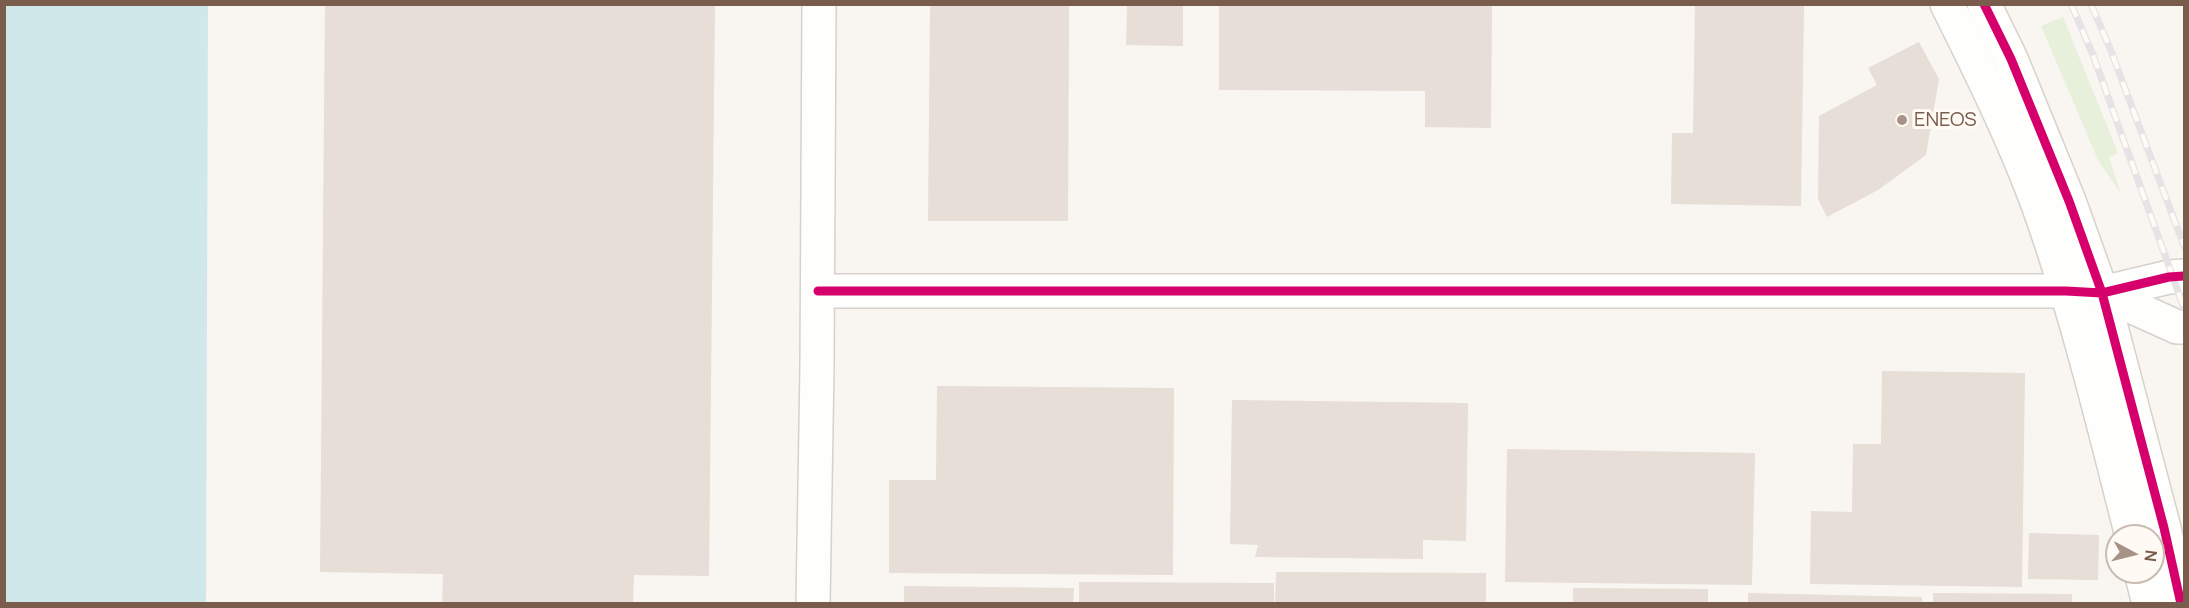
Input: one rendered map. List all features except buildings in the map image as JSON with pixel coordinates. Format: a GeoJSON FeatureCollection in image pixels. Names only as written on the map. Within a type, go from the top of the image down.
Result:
{"type":"FeatureCollection","features":[{"type":"Feature","properties":{"kind":"street"},"geometry":{"type":"LineString","coordinates":[[813,603],[818,291],[819,4]]}},
{"type":"Feature","properties":{"kind":"street"},"geometry":{"type":"LineString","coordinates":[[1947,4],[1984,77],[2036,199],[2066,291],[2129,524]]}},
{"type":"Feature","properties":{"kind":"street"},"geometry":{"type":"LineString","coordinates":[[1984,4],[2011,59],[2102,293],[2164,528],[2181,603]]}},
{"type":"Feature","properties":{"kind":"street"},"geometry":{"type":"LineString","coordinates":[[818,291],[2066,291],[2102,293],[2169,277],[2184,276]]}},
{"type":"Feature","properties":{"kind":"street"},"geometry":{"type":"LineString","coordinates":[[2102,293],[2178,327],[2184,327]]}},
{"type":"Feature","properties":{"kind":"street"},"geometry":{"type":"LineString","coordinates":[[2144,584],[2149,603]]}},
{"type":"Feature","properties":{"kind":"green space"},"geometry":{"type":"Polygon","coordinates":[[[2063,17],[2118,153],[2109,157],[2121,194],[2098,160],[2041,26],[2063,17]]]}},
{"type":"Feature","properties":{"kind":"water"},"geometry":{"type":"Polygon","coordinates":[[[4,5],[208,5],[206,603],[5,603],[4,5]]]}},
{"type":"Feature","properties":{"kind":"railway"},"geometry":{"type":"LineString","coordinates":[[2071,4],[2093,55],[2184,308]]}},
{"type":"Feature","properties":{"kind":"railway"},"geometry":{"type":"LineString","coordinates":[[2091,4],[2111,51],[2184,246]]}},
{"type":"Feature","properties":{"kind":"cycle path"},"geometry":{"type":"LineString","coordinates":[[1984,4],[2011,59],[2069,201],[2102,293],[2164,528],[2181,604]]}},
{"type":"Feature","properties":{"kind":"cycle path"},"geometry":{"type":"LineString","coordinates":[[818,291],[2066,291],[2102,293],[2169,277],[2184,276]]}},
{"type":"Feature","properties":{"kind":"place","name":"ENEOS"},"geometry":{"type":"Point","coordinates":[1902,120]}}]}
